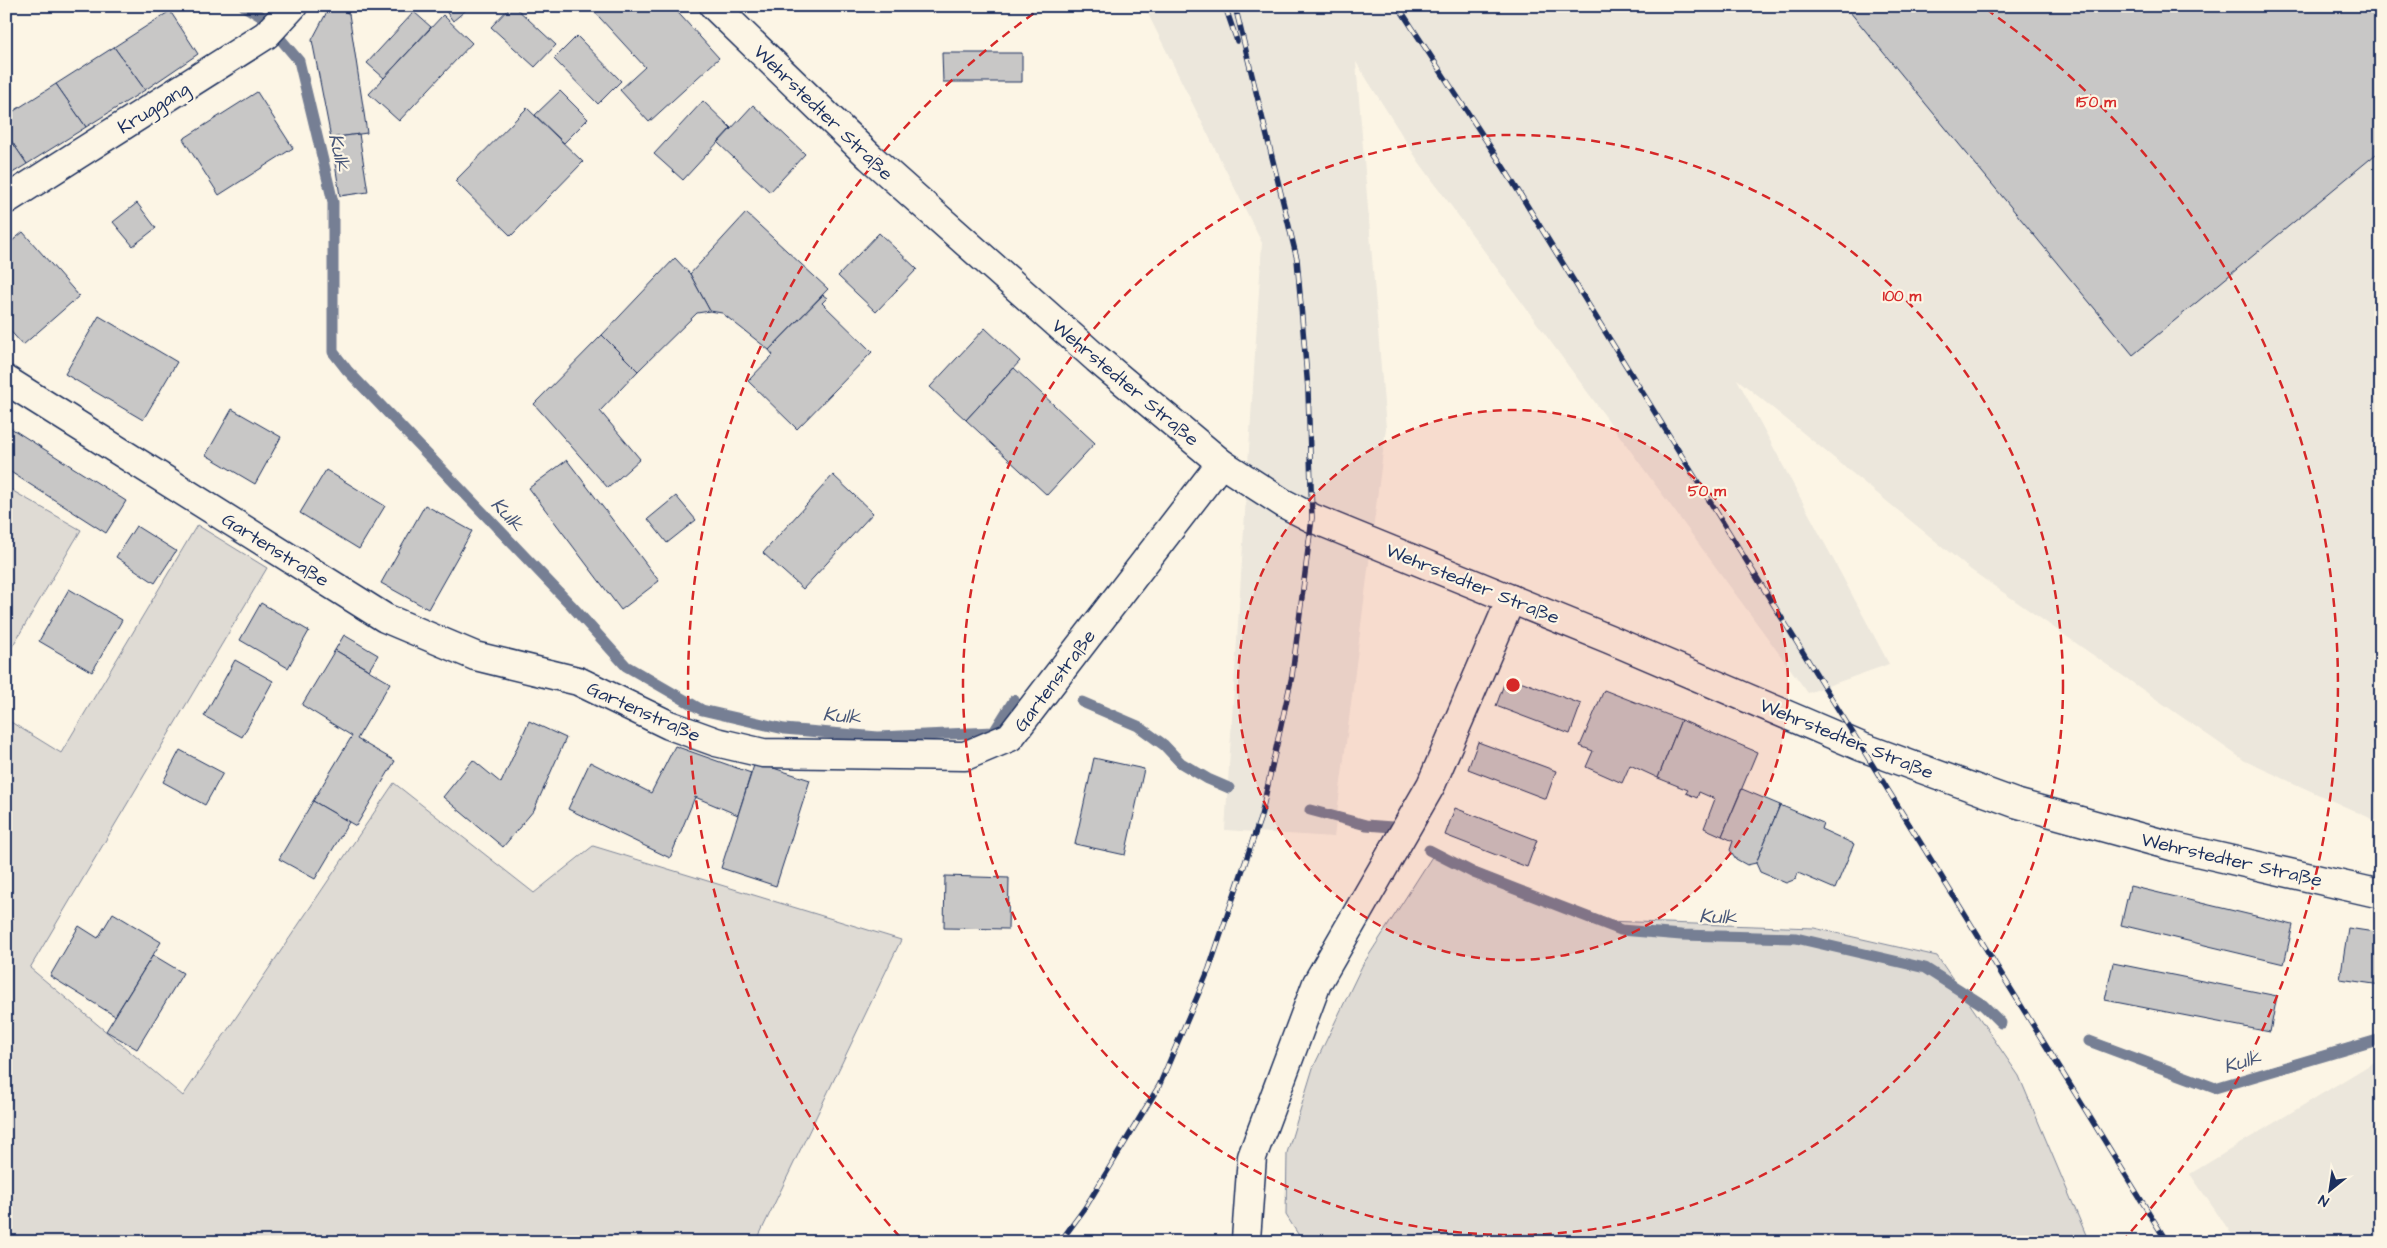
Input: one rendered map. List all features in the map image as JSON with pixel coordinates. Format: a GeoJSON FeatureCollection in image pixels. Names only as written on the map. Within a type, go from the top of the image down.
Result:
{"type":"FeatureCollection","features":[{"type":"Feature","properties":{"kind":"street","name":"Wehrstedter Straße"},"geometry":{"type":"LineString","coordinates":[[714,6],[877,164],[1097,360],[1221,463],[1283,503],[1312,518],[1511,599],[1862,747],[2015,803],[2175,847],[2381,894]]}},
{"type":"Feature","properties":{"kind":"street","name":"Kruggang"},"geometry":{"type":"LineString","coordinates":[[6,200],[266,35],[289,11]]}},
{"type":"Feature","properties":{"kind":"street","name":"Gartenstraße"},"geometry":{"type":"LineString","coordinates":[[6,380],[385,618],[475,656],[578,681],[669,725],[716,742],[763,753],[966,756],[1010,737],[1221,463]]}},
{"type":"Feature","properties":{"kind":"street"},"geometry":{"type":"LineString","coordinates":[[1248,1242],[1246,1239],[1252,1157],[1317,983],[1431,785],[1511,599]]}},
{"type":"Feature","properties":{"kind":"shaded area"},"geometry":{"type":"Polygon","coordinates":[[[1144,6],[2381,6],[2381,823],[2245,761],[1971,570],[1737,379],[1889,664],[1808,693],[1419,162],[1356,62],[1386,428],[1334,837],[1225,830],[1262,243],[1144,6]]]}},
{"type":"Feature","properties":{"kind":"shaded area"},"geometry":{"type":"Polygon","coordinates":[[[6,487],[81,530],[6,657],[6,487]]]}},
{"type":"Feature","properties":{"kind":"shaded area"},"geometry":{"type":"Polygon","coordinates":[[[197,525],[267,568],[30,968],[183,1096],[394,783],[534,893],[593,846],[901,940],[756,1242],[6,1242],[6,719],[61,753],[197,525]]]}},
{"type":"Feature","properties":{"kind":"shaded area"},"geometry":{"type":"Polygon","coordinates":[[[1435,852],[1605,921],[1814,928],[1937,956],[2019,1076],[2089,1242],[1303,1242],[1286,1215],[1287,1153],[1313,1068],[1362,966],[1435,852]]]}},
{"type":"Feature","properties":{"kind":"shaded area"},"geometry":{"type":"Polygon","coordinates":[[[2381,1058],[2381,1242],[2237,1242],[2190,1174],[2381,1058]]]}},
{"type":"Feature","properties":{"kind":"building"},"geometry":{"type":"Polygon","coordinates":[[[330,6],[338,6],[349,14],[367,133],[331,138],[312,40],[330,6]]]}},
{"type":"Feature","properties":{"kind":"building"},"geometry":{"type":"Polygon","coordinates":[[[442,6],[471,6],[453,21],[442,6]]]}},
{"type":"Feature","properties":{"kind":"building"},"geometry":{"type":"Polygon","coordinates":[[[511,6],[514,6],[556,45],[535,67],[491,27],[511,6]]]}},
{"type":"Feature","properties":{"kind":"building"},"geometry":{"type":"Polygon","coordinates":[[[589,6],[672,6],[719,58],[649,122],[620,90],[645,67],[589,6]]]}},
{"type":"Feature","properties":{"kind":"building"},"geometry":{"type":"Polygon","coordinates":[[[1845,6],[2381,6],[2381,150],[2133,355],[1845,6]]]}},
{"type":"Feature","properties":{"kind":"building"},"geometry":{"type":"Polygon","coordinates":[[[170,11],[198,54],[145,90],[114,47],[170,11]]]}},
{"type":"Feature","properties":{"kind":"building"},"geometry":{"type":"Polygon","coordinates":[[[414,12],[431,27],[384,78],[367,63],[414,12]]]}},
{"type":"Feature","properties":{"kind":"building"},"geometry":{"type":"Polygon","coordinates":[[[443,15],[472,43],[399,121],[369,94],[443,15]]]}},
{"type":"Feature","properties":{"kind":"building"},"geometry":{"type":"Polygon","coordinates":[[[577,36],[621,81],[598,104],[554,59],[577,36]]]}},
{"type":"Feature","properties":{"kind":"building"},"geometry":{"type":"Polygon","coordinates":[[[114,47],[145,90],[86,127],[56,84],[114,47]]]}},
{"type":"Feature","properties":{"kind":"building"},"geometry":{"type":"Polygon","coordinates":[[[942,53],[1022,53],[1022,82],[943,82],[942,53]]]}},
{"type":"Feature","properties":{"kind":"building"},"geometry":{"type":"Polygon","coordinates":[[[56,84],[86,127],[27,164],[6,133],[6,116],[56,84]]]}},
{"type":"Feature","properties":{"kind":"building"},"geometry":{"type":"Polygon","coordinates":[[[560,91],[588,119],[564,143],[535,115],[560,91]]]}},
{"type":"Feature","properties":{"kind":"building"},"geometry":{"type":"Polygon","coordinates":[[[257,92],[293,148],[219,195],[183,139],[257,92]]]}},
{"type":"Feature","properties":{"kind":"building"},"geometry":{"type":"Polygon","coordinates":[[[703,101],[731,128],[683,180],[654,154],[703,101]]]}},
{"type":"Feature","properties":{"kind":"building"},"geometry":{"type":"Polygon","coordinates":[[[753,105],[805,154],[770,192],[718,143],[753,105]]]}},
{"type":"Feature","properties":{"kind":"building"},"geometry":{"type":"Polygon","coordinates":[[[527,108],[583,162],[511,236],[455,181],[527,108]]]}},
{"type":"Feature","properties":{"kind":"building"},"geometry":{"type":"Polygon","coordinates":[[[6,133],[27,164],[6,177],[6,133]]]}},
{"type":"Feature","properties":{"kind":"building"},"geometry":{"type":"Polygon","coordinates":[[[359,134],[368,192],[340,196],[331,138],[359,134]]]}},
{"type":"Feature","properties":{"kind":"building"},"geometry":{"type":"Polygon","coordinates":[[[137,203],[156,228],[133,246],[113,222],[137,203]]]}},
{"type":"Feature","properties":{"kind":"building"},"geometry":{"type":"Polygon","coordinates":[[[746,213],[828,289],[769,350],[722,313],[710,311],[690,274],[746,213]]]}},
{"type":"Feature","properties":{"kind":"building"},"geometry":{"type":"Polygon","coordinates":[[[23,232],[79,296],[23,345],[6,326],[6,246],[23,232]]]}},
{"type":"Feature","properties":{"kind":"building"},"geometry":{"type":"Polygon","coordinates":[[[879,233],[917,269],[876,312],[838,276],[879,233]]]}},
{"type":"Feature","properties":{"kind":"building"},"geometry":{"type":"Polygon","coordinates":[[[675,258],[690,274],[710,311],[697,313],[638,371],[602,335],[675,258]]]}},
{"type":"Feature","properties":{"kind":"building"},"geometry":{"type":"Polygon","coordinates":[[[823,295],[827,298],[822,303],[872,352],[797,429],[748,381],[773,355],[769,350],[823,295]]]}},
{"type":"Feature","properties":{"kind":"building"},"geometry":{"type":"Polygon","coordinates":[[[99,316],[177,362],[143,420],[65,374],[99,316]]]}},
{"type":"Feature","properties":{"kind":"building"},"geometry":{"type":"Polygon","coordinates":[[[985,328],[1020,361],[966,420],[930,387],[985,328]]]}},
{"type":"Feature","properties":{"kind":"building"},"geometry":{"type":"Polygon","coordinates":[[[602,335],[638,371],[600,411],[640,459],[608,488],[534,404],[602,335]]]}},
{"type":"Feature","properties":{"kind":"building"},"geometry":{"type":"Polygon","coordinates":[[[1014,368],[1095,443],[1047,495],[966,420],[1014,368]]]}},
{"type":"Feature","properties":{"kind":"building"},"geometry":{"type":"Polygon","coordinates":[[[232,409],[281,437],[255,484],[206,455],[232,409]]]}},
{"type":"Feature","properties":{"kind":"building"},"geometry":{"type":"Polygon","coordinates":[[[6,425],[126,501],[106,533],[6,469],[6,425]]]}},
{"type":"Feature","properties":{"kind":"building"},"geometry":{"type":"Polygon","coordinates":[[[567,460],[659,581],[621,610],[529,488],[567,460]]]}},
{"type":"Feature","properties":{"kind":"building"},"geometry":{"type":"Polygon","coordinates":[[[326,470],[385,506],[359,549],[300,513],[326,470]]]}},
{"type":"Feature","properties":{"kind":"building"},"geometry":{"type":"Polygon","coordinates":[[[833,475],[873,513],[803,589],[763,553],[833,475]]]}},
{"type":"Feature","properties":{"kind":"building"},"geometry":{"type":"Polygon","coordinates":[[[676,496],[696,520],[667,543],[648,519],[676,496]]]}},
{"type":"Feature","properties":{"kind":"building"},"geometry":{"type":"Polygon","coordinates":[[[425,505],[472,531],[428,609],[381,583],[425,505]]]}},
{"type":"Feature","properties":{"kind":"building"},"geometry":{"type":"Polygon","coordinates":[[[136,526],[176,551],[155,583],[116,557],[136,526]]]}},
{"type":"Feature","properties":{"kind":"building"},"geometry":{"type":"Polygon","coordinates":[[[69,589],[122,620],[92,672],[39,641],[69,589]]]}},
{"type":"Feature","properties":{"kind":"building"},"geometry":{"type":"Polygon","coordinates":[[[261,603],[309,631],[288,668],[240,640],[261,603]]]}},
{"type":"Feature","properties":{"kind":"building"},"geometry":{"type":"Polygon","coordinates":[[[344,635],[378,655],[369,670],[335,650],[344,635]]]}},
{"type":"Feature","properties":{"kind":"building"},"geometry":{"type":"Polygon","coordinates":[[[335,650],[390,683],[357,739],[395,761],[356,826],[313,801],[352,736],[302,705],[335,650]]]}},
{"type":"Feature","properties":{"kind":"building"},"geometry":{"type":"Polygon","coordinates":[[[235,660],[273,681],[242,737],[204,716],[235,660]]]}},
{"type":"Feature","properties":{"kind":"building"},"geometry":{"type":"Polygon","coordinates":[[[1507,676],[1581,704],[1570,734],[1496,706],[1507,676]]]}},
{"type":"Feature","properties":{"kind":"building"},"geometry":{"type":"Polygon","coordinates":[[[1604,690],[1681,720],[1658,778],[1630,765],[1622,783],[1586,767],[1593,751],[1580,746],[1604,690]]]}},
{"type":"Feature","properties":{"kind":"building"},"geometry":{"type":"Polygon","coordinates":[[[1681,720],[1757,752],[1722,836],[1704,828],[1715,799],[1699,792],[1697,798],[1686,793],[1688,790],[1658,778],[1681,720]]]}},
{"type":"Feature","properties":{"kind":"building"},"geometry":{"type":"Polygon","coordinates":[[[529,721],[566,738],[534,810],[503,847],[443,797],[473,760],[501,783],[529,721]]]}},
{"type":"Feature","properties":{"kind":"building"},"geometry":{"type":"Polygon","coordinates":[[[1478,742],[1556,771],[1546,799],[1468,769],[1478,742]]]}},
{"type":"Feature","properties":{"kind":"building"},"geometry":{"type":"Polygon","coordinates":[[[675,746],[751,773],[738,815],[695,797],[670,858],[568,809],[590,762],[651,793],[675,746]]]}},
{"type":"Feature","properties":{"kind":"building"},"geometry":{"type":"Polygon","coordinates":[[[180,750],[223,773],[205,805],[163,782],[180,750]]]}},
{"type":"Feature","properties":{"kind":"building"},"geometry":{"type":"Polygon","coordinates":[[[1094,758],[1144,769],[1125,855],[1075,844],[1094,758]]]}},
{"type":"Feature","properties":{"kind":"building"},"geometry":{"type":"Polygon","coordinates":[[[755,762],[810,780],[776,886],[721,868],[755,762]]]}},
{"type":"Feature","properties":{"kind":"building"},"geometry":{"type":"Polygon","coordinates":[[[1742,789],[1780,805],[1756,863],[1747,865],[1736,859],[1730,850],[1733,841],[1722,836],[1742,789]]]}},
{"type":"Feature","properties":{"kind":"building"},"geometry":{"type":"Polygon","coordinates":[[[313,801],[349,822],[315,879],[279,859],[313,801]]]}},
{"type":"Feature","properties":{"kind":"building"},"geometry":{"type":"Polygon","coordinates":[[[1780,805],[1823,823],[1821,829],[1854,844],[1835,889],[1798,873],[1796,879],[1786,883],[1760,872],[1756,863],[1780,805]]]}},
{"type":"Feature","properties":{"kind":"building"},"geometry":{"type":"Polygon","coordinates":[[[1455,808],[1537,840],[1527,867],[1445,835],[1455,808]]]}},
{"type":"Feature","properties":{"kind":"building"},"geometry":{"type":"Polygon","coordinates":[[[945,876],[1009,878],[1008,929],[944,928],[945,876]]]}},
{"type":"Feature","properties":{"kind":"building"},"geometry":{"type":"Polygon","coordinates":[[[2130,886],[2293,925],[2284,964],[2121,925],[2130,886]]]}},
{"type":"Feature","properties":{"kind":"building"},"geometry":{"type":"Polygon","coordinates":[[[113,913],[161,942],[115,1016],[50,976],[79,926],[98,938],[113,913]]]}},
{"type":"Feature","properties":{"kind":"building"},"geometry":{"type":"Polygon","coordinates":[[[2348,928],[2381,933],[2381,985],[2340,979],[2348,928]]]}},
{"type":"Feature","properties":{"kind":"building"},"geometry":{"type":"Polygon","coordinates":[[[153,955],[183,973],[137,1049],[106,1031],[153,955]]]}},
{"type":"Feature","properties":{"kind":"building"},"geometry":{"type":"Polygon","coordinates":[[[2113,963],[2277,996],[2270,1032],[2105,1000],[2113,963]]]}},
{"type":"Feature","properties":{"kind":"waterway","name":"Kulk"},"geometry":{"type":"LineString","coordinates":[[244,6],[262,17],[299,61],[333,202],[333,352],[347,370],[571,605],[626,666],[702,710],[784,729],[878,737],[994,732],[1014,700]]}},
{"type":"Feature","properties":{"kind":"waterway","name":"Kulk"},"geometry":{"type":"LineString","coordinates":[[1082,702],[1138,726],[1164,745],[1181,763],[1208,779],[1229,788]]}},
{"type":"Feature","properties":{"kind":"waterway","name":"Kulk"},"geometry":{"type":"LineString","coordinates":[[1310,810],[1366,825],[1392,827]]}},
{"type":"Feature","properties":{"kind":"waterway","name":"Kulk"},"geometry":{"type":"LineString","coordinates":[[1429,850],[1474,873],[1621,930],[1681,935],[1796,938],[1925,968],[1983,1005],[2001,1023]]}},
{"type":"Feature","properties":{"kind":"waterway","name":"Kulk"},"geometry":{"type":"LineString","coordinates":[[2089,1041],[2215,1088],[2381,1039]]}},
{"type":"Feature","properties":{"kind":"railway"},"geometry":{"type":"LineString","coordinates":[[1225,6],[1237,41]]}},
{"type":"Feature","properties":{"kind":"railway"},"geometry":{"type":"LineString","coordinates":[[1060,1242],[1085,1208],[1159,1086],[1209,969],[1261,816],[1292,676],[1312,518],[1308,389],[1297,259],[1235,6]]}},
{"type":"Feature","properties":{"kind":"railway"},"geometry":{"type":"LineString","coordinates":[[1398,6],[1504,168],[2167,1242]]}}]}
